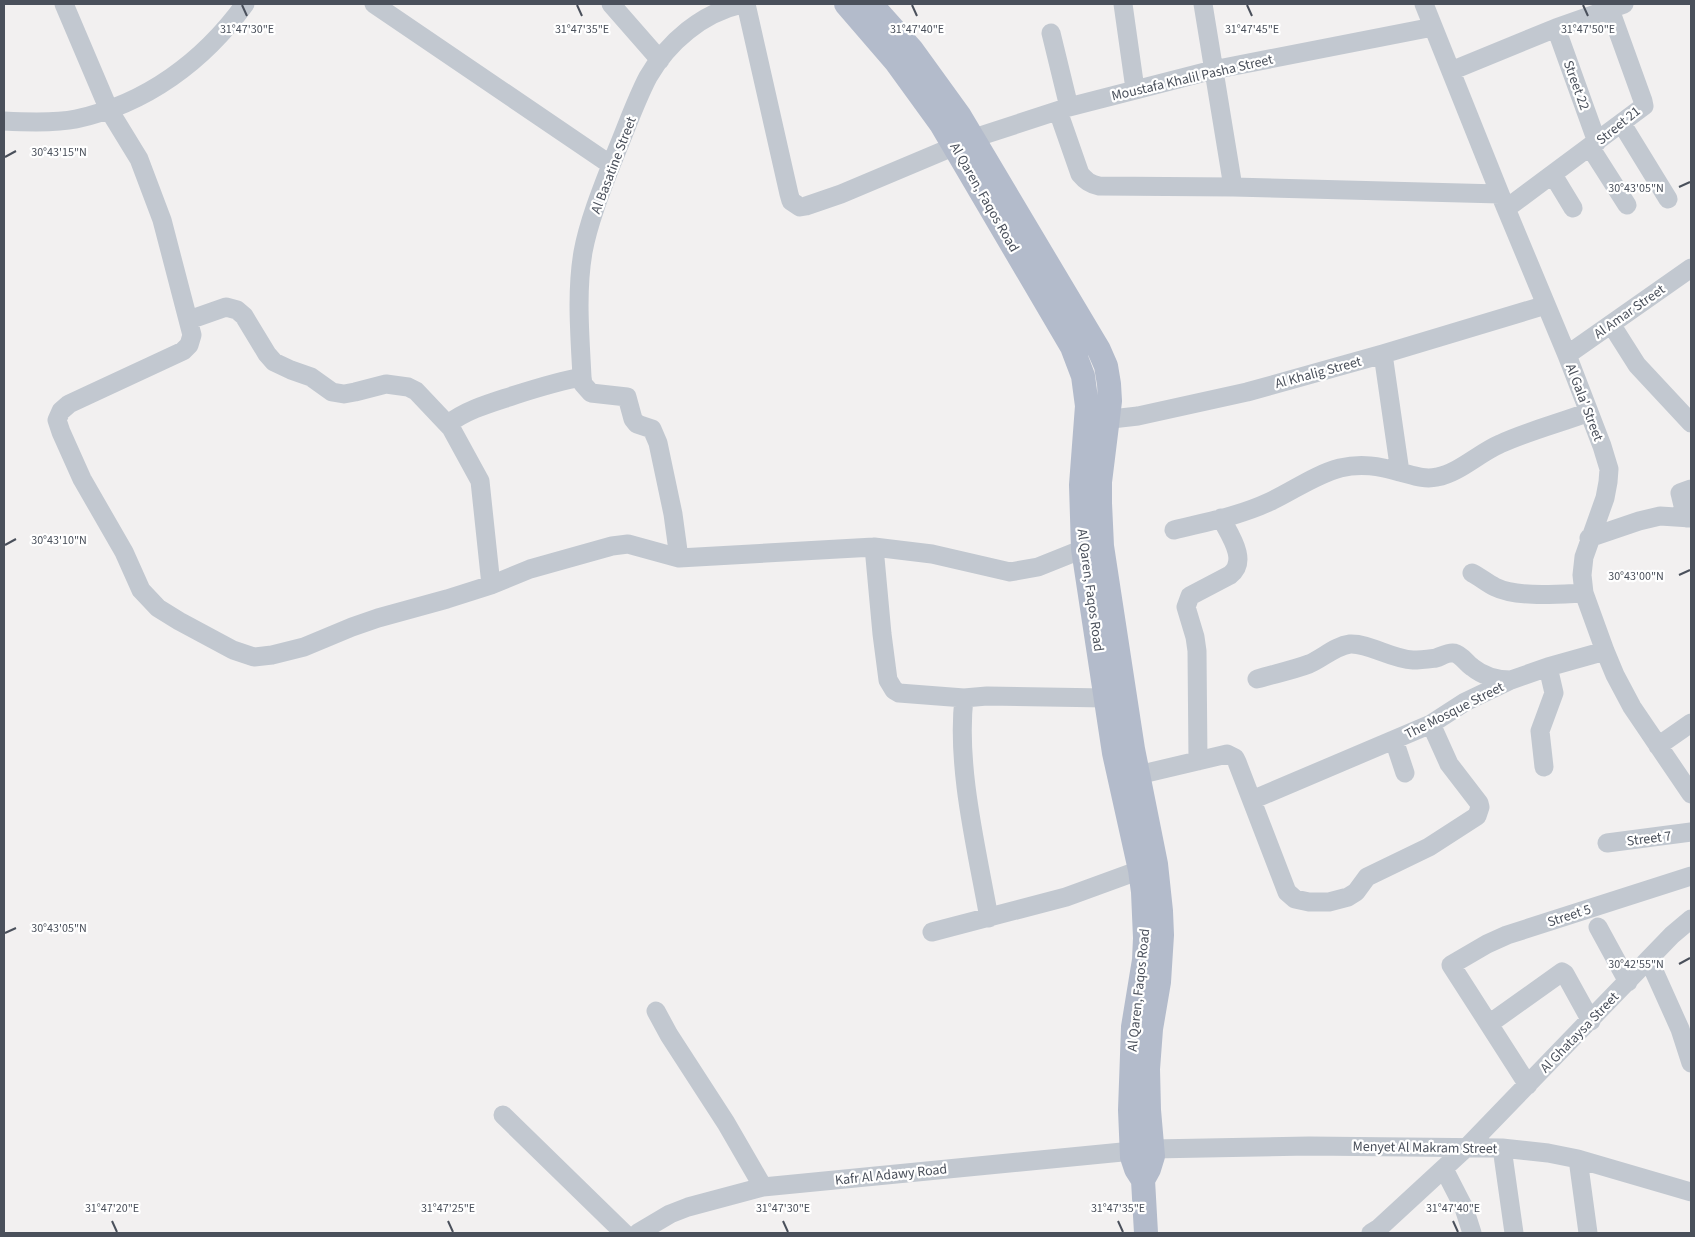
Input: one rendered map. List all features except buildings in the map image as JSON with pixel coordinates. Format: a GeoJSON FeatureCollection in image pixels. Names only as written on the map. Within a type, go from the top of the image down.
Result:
{"type":"FeatureCollection","features":[{"type":"Feature","properties":{"kind":"main road","name":"Al Qaren, Faqos Road"},"geometry":{"type":"LineString","coordinates":[[846,4],[964,142],[1099,350],[1106,366],[1109,384],[1109,419],[1102,461],[1100,503],[1093,547]]}},
{"type":"Feature","properties":{"kind":"main road","name":"Al Qaren, Faqos Road"},"geometry":{"type":"LineString","coordinates":[[871,4],[928,71],[1075,354],[1083,376],[1086,391],[1086,422],[1081,478],[1124,751],[1143,892],[1145,938],[1132,1048],[1130,1110],[1142,1150]]}},
{"type":"Feature","properties":{"kind":"main road","name":"Al Qaren, Faqos Road"},"geometry":{"type":"LineString","coordinates":[[1108,646],[1106,698],[1124,751],[1138,775],[1156,864],[1161,911],[1159,982],[1151,1029],[1148,1069],[1149,1110],[1142,1150],[1133,1164],[1142,1180],[1146,1233]]}},
{"type":"Feature","properties":{"kind":"street"},"geometry":{"type":"LineString","coordinates":[[64,4],[109,110],[139,159],[162,220],[192,335],[189,345],[183,351],[69,404],[61,410],[57,420],[82,479],[124,552],[141,590],[158,608],[232,650],[254,657],[304,647],[369,621],[447,600],[530,569],[612,546],[628,544],[679,558],[874,547],[932,554],[1010,572],[1038,567],[1093,547]]}},
{"type":"Feature","properties":{"kind":"street"},"geometry":{"type":"LineString","coordinates":[[4,121],[74,120],[109,110],[160,86],[189,65],[213,43],[246,4]]}},
{"type":"Feature","properties":{"kind":"street"},"geometry":{"type":"LineString","coordinates":[[374,4],[611,165]]}},
{"type":"Feature","properties":{"kind":"street"},"geometry":{"type":"LineString","coordinates":[[611,4],[660,60]]}},
{"type":"Feature","properties":{"kind":"street","name":"Al Basatine Street"},"geometry":{"type":"LineString","coordinates":[[582,377],[579,315],[583,252],[611,165],[648,77],[660,60],[685,32],[713,13],[741,4]]}},
{"type":"Feature","properties":{"kind":"street","name":"Moustafa Khalil Pasha Street"},"geometry":{"type":"LineString","coordinates":[[741,4],[791,201],[800,207],[842,194],[964,142],[1064,109],[1213,70],[1434,27]]}},
{"type":"Feature","properties":{"kind":"street"},"geometry":{"type":"LineString","coordinates":[[1124,4],[1135,89]]}},
{"type":"Feature","properties":{"kind":"street"},"geometry":{"type":"LineString","coordinates":[[1203,4],[1233,186]]}},
{"type":"Feature","properties":{"kind":"street","name":"Al Gala' Street"},"geometry":{"type":"LineString","coordinates":[[1424,4],[1567,355],[1609,469],[1605,498],[1589,538],[1583,566],[1584,593],[1605,651],[1632,707],[1691,794]]}},
{"type":"Feature","properties":{"kind":"street"},"geometry":{"type":"LineString","coordinates":[[1451,71],[1614,5]]}},
{"type":"Feature","properties":{"kind":"street","name":"Street 21"},"geometry":{"type":"LineString","coordinates":[[1504,201],[1553,175],[1640,111],[1644,106],[1614,5]]}},
{"type":"Feature","properties":{"kind":"street","name":"Street 22"},"geometry":{"type":"LineString","coordinates":[[1556,28],[1594,145],[1627,205]]}},
{"type":"Feature","properties":{"kind":"street"},"geometry":{"type":"LineString","coordinates":[[1051,33],[1064,109],[1080,174],[1091,184],[1099,186],[1233,186],[1504,201]]}},
{"type":"Feature","properties":{"kind":"street"},"geometry":{"type":"LineString","coordinates":[[1622,124],[1668,199]]}},
{"type":"Feature","properties":{"kind":"street"},"geometry":{"type":"LineString","coordinates":[[1553,175],[1573,208]]}},
{"type":"Feature","properties":{"kind":"street","name":"Al Amar Street"},"geometry":{"type":"LineString","coordinates":[[1567,355],[1691,268]]}},
{"type":"Feature","properties":{"kind":"street","name":"Al Khalig Street"},"geometry":{"type":"LineString","coordinates":[[1086,422],[1138,416],[1247,392],[1383,354],[1546,305]]}},
{"type":"Feature","properties":{"kind":"street"},"geometry":{"type":"LineString","coordinates":[[189,320],[226,307],[237,310],[244,316],[274,362],[311,377],[332,392],[344,394],[386,384],[408,386],[416,392],[454,432],[480,481],[490,585]]}},
{"type":"Feature","properties":{"kind":"street"},"geometry":{"type":"LineString","coordinates":[[1611,324],[1637,365],[1691,423]]}},
{"type":"Feature","properties":{"kind":"street"},"geometry":{"type":"LineString","coordinates":[[1383,354],[1400,472]]}},
{"type":"Feature","properties":{"kind":"street"},"geometry":{"type":"LineString","coordinates":[[448,424],[470,410],[486,404],[558,381],[582,377],[583,384],[591,393],[627,397],[633,419],[637,424],[652,429],[656,434],[664,468],[679,558]]}},
{"type":"Feature","properties":{"kind":"street"},"geometry":{"type":"LineString","coordinates":[[1174,530],[1268,503],[1322,474],[1360,464],[1378,466],[1424,478],[1448,474],[1499,444],[1589,412]]}},
{"type":"Feature","properties":{"kind":"street"},"geometry":{"type":"LineString","coordinates":[[1589,538],[1660,516],[1689,518],[1680,493],[1691,489]]}},
{"type":"Feature","properties":{"kind":"street"},"geometry":{"type":"LineString","coordinates":[[1198,760],[1197,651],[1186,607],[1190,596],[1230,575],[1238,566],[1238,553],[1221,518]]}},
{"type":"Feature","properties":{"kind":"street"},"geometry":{"type":"LineString","coordinates":[[874,547],[882,634],[890,685],[899,692],[964,698],[987,696],[1106,698]]}},
{"type":"Feature","properties":{"kind":"street"},"geometry":{"type":"LineString","coordinates":[[1472,573],[1495,587],[1504,590],[1542,594],[1584,593]]}},
{"type":"Feature","properties":{"kind":"street"},"geometry":{"type":"LineString","coordinates":[[1258,678],[1305,665],[1319,659],[1332,650],[1350,644],[1359,645],[1390,656],[1413,660],[1425,660],[1452,653],[1461,657],[1470,666],[1486,676],[1511,680]]}},
{"type":"Feature","properties":{"kind":"street","name":"The Mosque Street"},"geometry":{"type":"LineString","coordinates":[[1252,800],[1431,724],[1465,702],[1511,680],[1548,667],[1605,651]]}},
{"type":"Feature","properties":{"kind":"street"},"geometry":{"type":"LineString","coordinates":[[1544,767],[1540,730],[1554,693],[1548,667]]}},
{"type":"Feature","properties":{"kind":"street"},"geometry":{"type":"LineString","coordinates":[[964,698],[962,720],[967,793],[989,918]]}},
{"type":"Feature","properties":{"kind":"street"},"geometry":{"type":"LineString","coordinates":[[1658,746],[1691,723]]}},
{"type":"Feature","properties":{"kind":"street"},"geometry":{"type":"LineString","coordinates":[[1138,775],[1226,754],[1235,758],[1287,892],[1295,899],[1309,902],[1329,902],[1348,897],[1356,892],[1367,877],[1429,846],[1477,816],[1480,807],[1479,803],[1450,764],[1431,724]]}},
{"type":"Feature","properties":{"kind":"street"},"geometry":{"type":"LineString","coordinates":[[1394,740],[1405,772]]}},
{"type":"Feature","properties":{"kind":"street","name":"Street 7"},"geometry":{"type":"LineString","coordinates":[[1607,843],[1691,832]]}},
{"type":"Feature","properties":{"kind":"street"},"geometry":{"type":"LineString","coordinates":[[932,932],[1066,897],[1140,870]]}},
{"type":"Feature","properties":{"kind":"street","name":"Street 5"},"geometry":{"type":"LineString","coordinates":[[1489,1024],[1451,965],[1487,944],[1507,935],[1691,876]]}},
{"type":"Feature","properties":{"kind":"street","name":"Al Ghataysa Street"},"geometry":{"type":"LineString","coordinates":[[1371,1233],[1468,1146],[1680,926],[1691,918]]}},
{"type":"Feature","properties":{"kind":"street"},"geometry":{"type":"LineString","coordinates":[[1598,927],[1628,982]]}},
{"type":"Feature","properties":{"kind":"street"},"geometry":{"type":"LineString","coordinates":[[1648,960],[1686,1027],[1691,1063]]}},
{"type":"Feature","properties":{"kind":"street"},"geometry":{"type":"LineString","coordinates":[[1528,1085],[1489,1024],[1562,972],[1565,974],[1591,1020]]}},
{"type":"Feature","properties":{"kind":"street"},"geometry":{"type":"LineString","coordinates":[[656,1011],[669,1035],[726,1123],[763,1187]]}},
{"type":"Feature","properties":{"kind":"street"},"geometry":{"type":"LineString","coordinates":[[504,1114],[624,1233]]}},
{"type":"Feature","properties":{"kind":"street","name":"Menyet Al Makram Street"},"geometry":{"type":"LineString","coordinates":[[1142,1150],[1309,1146],[1468,1146],[1502,1148],[1548,1153],[1578,1159],[1691,1192]]}},
{"type":"Feature","properties":{"kind":"street"},"geometry":{"type":"LineString","coordinates":[[1502,1148],[1514,1233]]}},
{"type":"Feature","properties":{"kind":"street","name":"Kafr Al Adawy Road"},"geometry":{"type":"LineString","coordinates":[[638,1233],[670,1214],[688,1206],[763,1187],[1142,1150]]}},
{"type":"Feature","properties":{"kind":"street"},"geometry":{"type":"LineString","coordinates":[[1578,1159],[1588,1233]]}},
{"type":"Feature","properties":{"kind":"street"},"geometry":{"type":"LineString","coordinates":[[1444,1169],[1464,1208],[1472,1233]]}}]}
